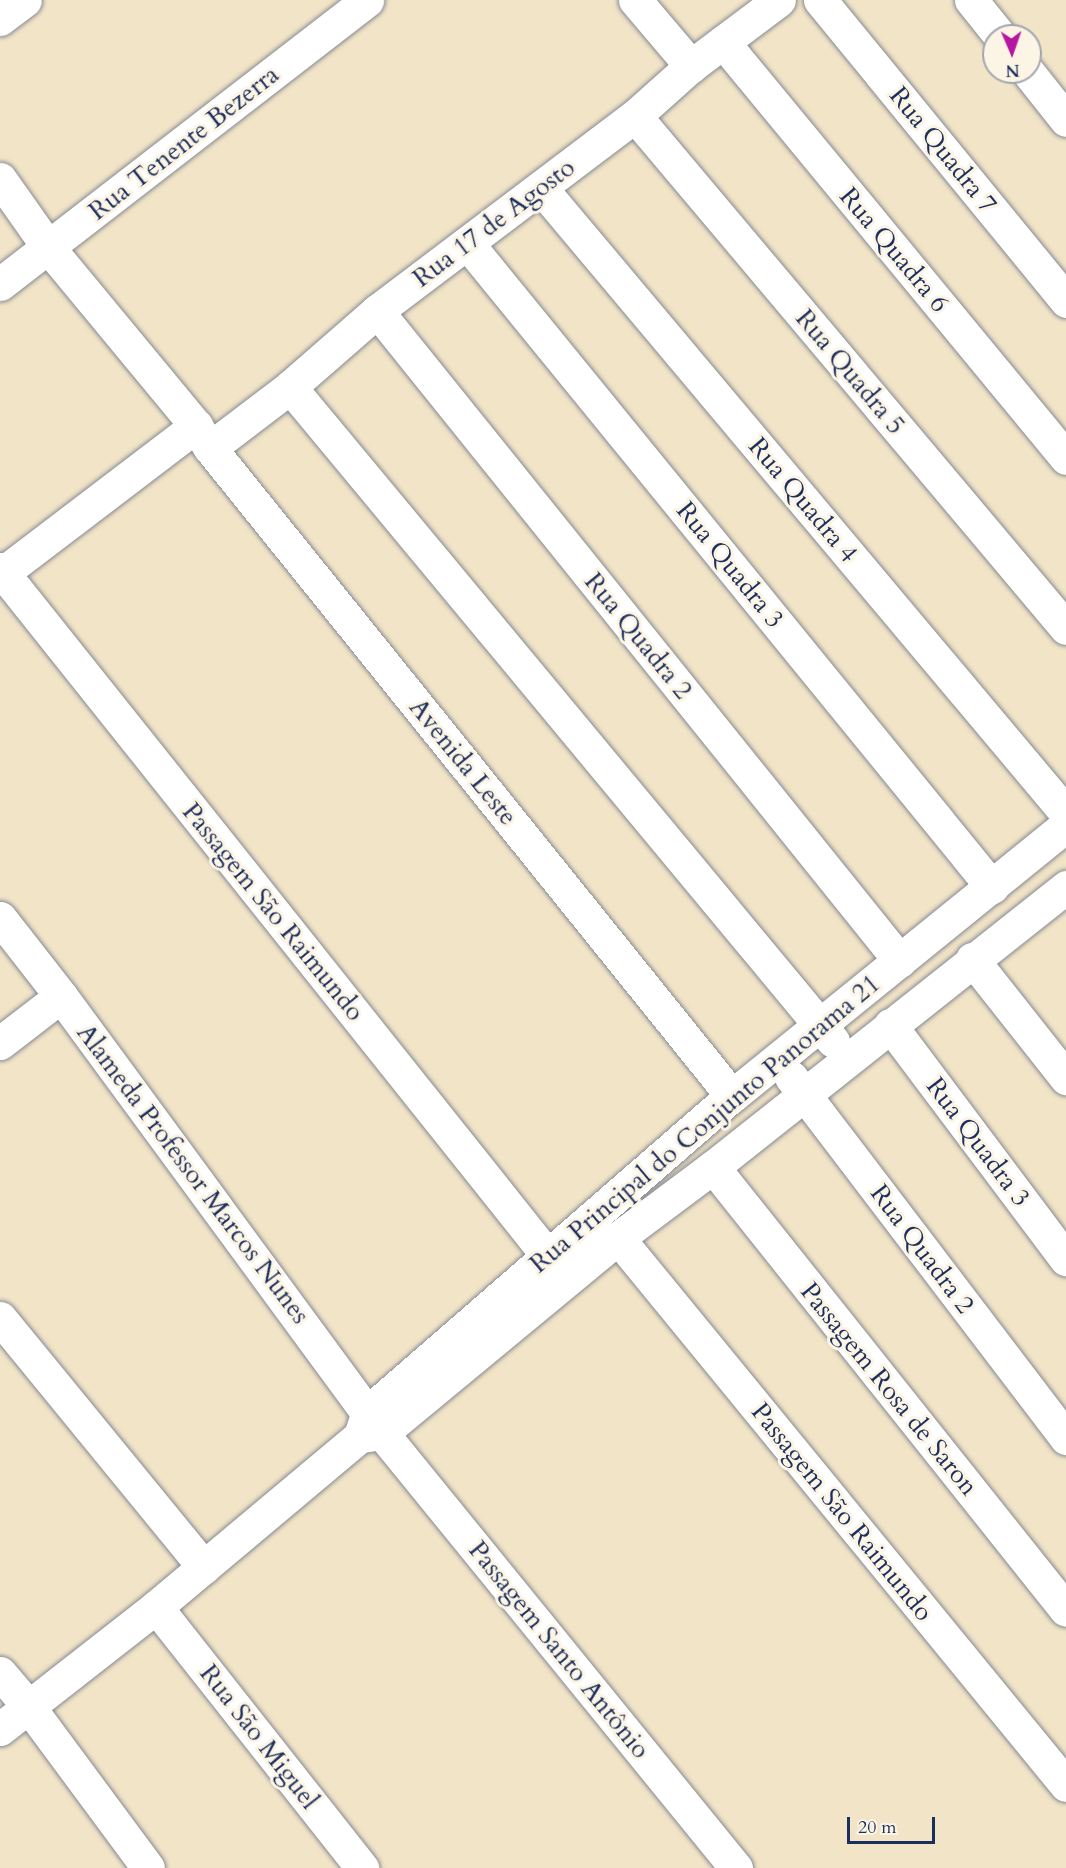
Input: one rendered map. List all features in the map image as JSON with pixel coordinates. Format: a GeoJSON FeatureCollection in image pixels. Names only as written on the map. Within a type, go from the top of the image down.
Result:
{"type":"FeatureCollection","features":[{"type":"Feature","properties":{"kind":"street"},"geometry":{"type":"LineString","coordinates":[[0,19],[25,0]]}},
{"type":"Feature","properties":{"kind":"street","name":"Rua Tenente Bezerra"},"geometry":{"type":"LineString","coordinates":[[0,284],[367,0]]}},
{"type":"Feature","properties":{"kind":"street"},"geometry":{"type":"LineString","coordinates":[[635,0],[691,66]]}},
{"type":"Feature","properties":{"kind":"street","name":"Rua 17 de Agosto"},"geometry":{"type":"LineString","coordinates":[[1,571],[203,437],[290,387],[377,311],[635,116],[691,66],[779,0]]}},
{"type":"Feature","properties":{"kind":"street","name":"Rua Quadra 7"},"geometry":{"type":"LineString","coordinates":[[820,0],[1066,301]]}},
{"type":"Feature","properties":{"kind":"street"},"geometry":{"type":"LineString","coordinates":[[971,0],[990,24]]}},
{"type":"Feature","properties":{"kind":"street","name":"Rua Quadra 6"},"geometry":{"type":"LineString","coordinates":[[723,42],[1066,458]]}},
{"type":"Feature","properties":{"kind":"street"},"geometry":{"type":"LineString","coordinates":[[1038,84],[1066,120]]}},
{"type":"Feature","properties":{"kind":"street","name":"Rua Quadra 5"},"geometry":{"type":"LineString","coordinates":[[635,116],[1066,628]]}},
{"type":"Feature","properties":{"kind":"street"},"geometry":{"type":"LineString","coordinates":[[0,179],[48,247],[203,437]]}},
{"type":"Feature","properties":{"kind":"street","name":"Rua Quadra 4"},"geometry":{"type":"LineString","coordinates":[[541,188],[1066,813]]}},
{"type":"Feature","properties":{"kind":"street","name":"Rua Quadra 3"},"geometry":{"type":"LineString","coordinates":[[467,243],[992,887]]}},
{"type":"Feature","properties":{"kind":"street","name":"Rua Quadra 2"},"geometry":{"type":"LineString","coordinates":[[377,311],[900,961]]}},
{"type":"Feature","properties":{"kind":"street"},"geometry":{"type":"LineString","coordinates":[[290,387],[819,1025],[849,1058]]}},
{"type":"Feature","properties":{"kind":"street","name":"Avenida Leste"},"geometry":{"type":"LineString","coordinates":[[203,437],[732,1096]]}},
{"type":"Feature","properties":{"kind":"street","name":"Passagem São Raimundo"},"geometry":{"type":"LineString","coordinates":[[1,571],[547,1255]]}},
{"type":"Feature","properties":{"kind":"street","name":"Rua Principal do Conjunto Panorama 21"},"geometry":{"type":"LineString","coordinates":[[370,1427],[547,1255],[732,1096],[1066,826]]}},
{"type":"Feature","properties":{"kind":"street","name":"Rua Principal do Conjunto Panorama 21"},"geometry":{"type":"LineString","coordinates":[[0,1729],[156,1607],[370,1427],[713,1167],[972,959],[1065,891]]}},
{"type":"Feature","properties":{"kind":"street","name":"Alameda Professor Marcos Nunes"},"geometry":{"type":"LineString","coordinates":[[0,918],[61,996],[370,1427]]}},
{"type":"Feature","properties":{"kind":"street"},"geometry":{"type":"LineString","coordinates":[[972,959],[1066,1078]]}},
{"type":"Feature","properties":{"kind":"street"},"geometry":{"type":"LineString","coordinates":[[0,1043],[61,996]]}},
{"type":"Feature","properties":{"kind":"street","name":"Rua Quadra 3"},"geometry":{"type":"LineString","coordinates":[[890,1025],[1066,1259]]}},
{"type":"Feature","properties":{"kind":"street","name":"Rua Quadra 2"},"geometry":{"type":"LineString","coordinates":[[777,1060],[1066,1438]]}},
{"type":"Feature","properties":{"kind":"street","name":"Passagem Rosa de Saron"},"geometry":{"type":"LineString","coordinates":[[713,1167],[1066,1610]]}},
{"type":"Feature","properties":{"kind":"street","name":"Passagem São Raimundo"},"geometry":{"type":"LineString","coordinates":[[618,1238],[1066,1785]]}},
{"type":"Feature","properties":{"kind":"street"},"geometry":{"type":"LineString","coordinates":[[0,1318],[204,1567]]}},
{"type":"Feature","properties":{"kind":"street","name":"Passagem Santo Antônio"},"geometry":{"type":"LineString","coordinates":[[370,1427],[736,1868]]}},
{"type":"Feature","properties":{"kind":"street","name":"Rua São Miguel"},"geometry":{"type":"LineString","coordinates":[[156,1607],[362,1868]]}},
{"type":"Feature","properties":{"kind":"street"},"geometry":{"type":"LineString","coordinates":[[0,1672],[29,1707],[148,1868]]}}]}
